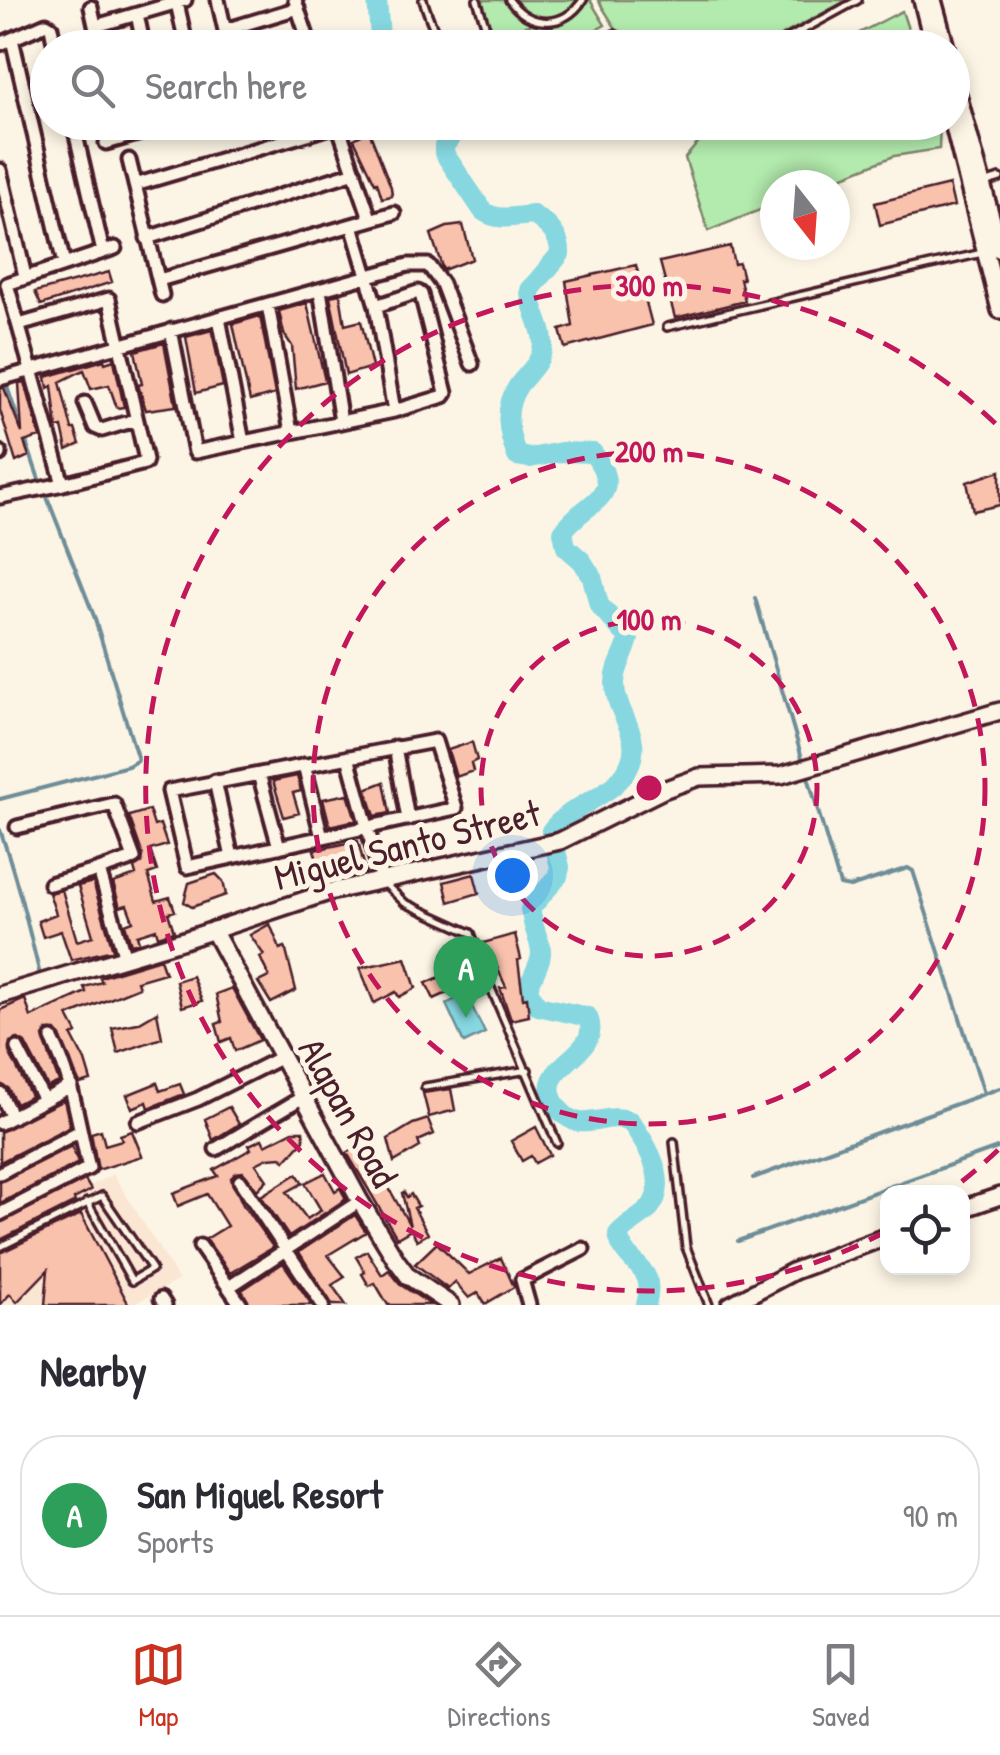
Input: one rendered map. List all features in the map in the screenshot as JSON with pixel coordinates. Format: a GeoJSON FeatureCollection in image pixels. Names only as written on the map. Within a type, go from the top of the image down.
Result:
{"type":"FeatureCollection","features":[{"type":"Feature","properties":{"kind":"main road"},"geometry":{"type":"LineString","coordinates":[[922,0],[930,30]]}},
{"type":"Feature","properties":{"kind":"main road"},"geometry":{"type":"LineString","coordinates":[[934,0],[942,30]]}},
{"type":"Feature","properties":{"kind":"main road"},"geometry":{"type":"LineString","coordinates":[[970,134],[984,182],[1000,310]]}},
{"type":"Feature","properties":{"kind":"main road"},"geometry":{"type":"LineString","coordinates":[[963,140],[984,182]]}},
{"type":"Feature","properties":{"kind":"main road","name":"Miguel Santo Street"},"geometry":{"type":"LineString","coordinates":[[0,995],[314,896],[553,843],[688,780],[706,776],[781,775],[1000,711]]}},
{"type":"Feature","properties":{"kind":"main road","name":"Alapan Road"},"geometry":{"type":"LineString","coordinates":[[213,930],[360,1201],[408,1276],[451,1305]]}},
{"type":"Feature","properties":{"kind":"main road"},"geometry":{"type":"LineString","coordinates":[[970,1206],[1000,1196]]}},
{"type":"Feature","properties":{"kind":"main road"},"geometry":{"type":"LineString","coordinates":[[730,1305],[794,1272],[880,1239]]}},
{"type":"Feature","properties":{"kind":"street"},"geometry":{"type":"LineString","coordinates":[[218,0],[225,30],[296,4],[305,30]]}},
{"type":"Feature","properties":{"kind":"street"},"geometry":{"type":"LineString","coordinates":[[96,26],[181,1],[184,30]]}},
{"type":"Feature","properties":{"kind":"street"},"geometry":{"type":"LineString","coordinates":[[91,7],[97,30]]}},
{"type":"Feature","properties":{"kind":"street"},"geometry":{"type":"LineString","coordinates":[[137,14],[140,30]]}},
{"type":"Feature","properties":{"kind":"street"},"geometry":{"type":"LineString","coordinates":[[30,31],[6,42],[30,134]]}},
{"type":"Feature","properties":{"kind":"street"},"geometry":{"type":"LineString","coordinates":[[32,140],[64,264]]}},
{"type":"Feature","properties":{"kind":"street"},"geometry":{"type":"LineString","coordinates":[[63,484],[19,325],[3,285],[109,250],[78,140]]}},
{"type":"Feature","properties":{"kind":"street"},"geometry":{"type":"LineString","coordinates":[[106,143],[117,140]]}},
{"type":"Feature","properties":{"kind":"street"},"geometry":{"type":"LineString","coordinates":[[136,185],[285,140]]}},
{"type":"Feature","properties":{"kind":"street"},"geometry":{"type":"LineString","coordinates":[[344,140],[370,218]]}},
{"type":"Feature","properties":{"kind":"street"},"geometry":{"type":"LineString","coordinates":[[129,160],[162,295]]}},
{"type":"Feature","properties":{"kind":"street"},"geometry":{"type":"LineString","coordinates":[[0,170],[25,276]]}},
{"type":"Feature","properties":{"kind":"street"},"geometry":{"type":"LineString","coordinates":[[147,238],[355,172]]}},
{"type":"Feature","properties":{"kind":"street"},"geometry":{"type":"LineString","coordinates":[[159,280],[394,213]]}},
{"type":"Feature","properties":{"kind":"street"},"geometry":{"type":"LineString","coordinates":[[352,225],[376,306],[394,410]]}},
{"type":"Feature","properties":{"kind":"street"},"geometry":{"type":"LineString","coordinates":[[0,379],[408,264],[428,265],[442,284],[472,364]]}},
{"type":"Feature","properties":{"kind":"street"},"geometry":{"type":"LineString","coordinates":[[320,290],[341,422]]}},
{"type":"Feature","properties":{"kind":"street"},"geometry":{"type":"LineString","coordinates":[[170,330],[193,451],[341,422],[444,396],[421,294],[376,306]]}},
{"type":"Feature","properties":{"kind":"street"},"geometry":{"type":"LineString","coordinates":[[0,497],[145,463],[108,298],[19,325]]}},
{"type":"Feature","properties":{"kind":"street"},"geometry":{"type":"LineString","coordinates":[[268,305],[292,432]]}},
{"type":"Feature","properties":{"kind":"street"},"geometry":{"type":"LineString","coordinates":[[219,318],[243,442]]}},
{"type":"Feature","properties":{"kind":"street"},"geometry":{"type":"LineString","coordinates":[[85,403],[94,426],[102,430],[136,420]]}},
{"type":"Feature","properties":{"kind":"street"},"geometry":{"type":"LineString","coordinates":[[435,741],[456,808],[186,867],[169,791],[348,757],[435,741]]}},
{"type":"Feature","properties":{"kind":"street"},"geometry":{"type":"LineString","coordinates":[[395,747],[408,819]]}},
{"type":"Feature","properties":{"kind":"street"},"geometry":{"type":"LineString","coordinates":[[348,757],[382,880]]}},
{"type":"Feature","properties":{"kind":"street"},"geometry":{"type":"LineString","coordinates":[[304,765],[322,837]]}},
{"type":"Feature","properties":{"kind":"street"},"geometry":{"type":"LineString","coordinates":[[259,774],[278,846]]}},
{"type":"Feature","properties":{"kind":"street"},"geometry":{"type":"LineString","coordinates":[[215,781],[232,857]]}},
{"type":"Feature","properties":{"kind":"street"},"geometry":{"type":"LineString","coordinates":[[17,826],[114,804],[134,858],[50,884]]}},
{"type":"Feature","properties":{"kind":"street"},"geometry":{"type":"LineString","coordinates":[[99,870],[125,958]]}},
{"type":"Feature","properties":{"kind":"street"},"geometry":{"type":"LineString","coordinates":[[0,1214],[89,1168],[71,1086],[52,1039]]}},
{"type":"Feature","properties":{"kind":"street"},"geometry":{"type":"LineString","coordinates":[[16,1048],[44,1100]]}},
{"type":"Feature","properties":{"kind":"street"},"geometry":{"type":"LineString","coordinates":[[138,1122],[225,1087],[282,1057]]}},
{"type":"Feature","properties":{"kind":"street"},"geometry":{"type":"LineString","coordinates":[[0,1124],[71,1086]]}},
{"type":"Feature","properties":{"kind":"street"},"geometry":{"type":"LineString","coordinates":[[0,1093],[12,1117]]}},
{"type":"Feature","properties":{"kind":"street"},"geometry":{"type":"LineString","coordinates":[[216,1148],[303,1097]]}},
{"type":"Feature","properties":{"kind":"street"},"geometry":{"type":"LineString","coordinates":[[0,1173],[80,1131]]}},
{"type":"Feature","properties":{"kind":"street"},"geometry":{"type":"LineString","coordinates":[[240,1181],[322,1305]]}},
{"type":"Feature","properties":{"kind":"street"},"geometry":{"type":"LineString","coordinates":[[229,1287],[360,1201]]}},
{"type":"Feature","properties":{"kind":"street"},"geometry":{"type":"LineString","coordinates":[[200,1246],[241,1305]]}},
{"type":"Feature","properties":{"kind":"street"},"geometry":{"type":"LineString","coordinates":[[529,1305],[522,1280],[583,1249]]}},
{"type":"Feature","properties":{"kind":"lane"},"geometry":{"type":"LineString","coordinates":[[423,0],[434,30]]}},
{"type":"Feature","properties":{"kind":"lane"},"geometry":{"type":"LineString","coordinates":[[477,0],[487,30]]}},
{"type":"Feature","properties":{"kind":"lane"},"geometry":{"type":"LineString","coordinates":[[509,0],[518,12],[545,22],[572,14],[583,0]]}},
{"type":"Feature","properties":{"kind":"lane"},"geometry":{"type":"LineString","coordinates":[[803,30],[858,0]]}},
{"type":"Feature","properties":{"kind":"lane"},"geometry":{"type":"LineString","coordinates":[[668,326],[995,251]]}},
{"type":"Feature","properties":{"kind":"lane"},"geometry":{"type":"LineString","coordinates":[[382,880],[405,903],[471,933],[557,1143]]}},
{"type":"Feature","properties":{"kind":"lane"},"geometry":{"type":"LineString","coordinates":[[425,1087],[528,1070]]}},
{"type":"Feature","properties":{"kind":"lane"},"geometry":{"type":"LineString","coordinates":[[674,1142],[686,1247],[709,1305]]}},
{"type":"Feature","properties":{"kind":"lane"},"geometry":{"type":"LineString","coordinates":[[0,1246],[86,1202],[97,1197],[106,1198],[152,1269],[132,1281],[86,1202]]}},
{"type":"Feature","properties":{"kind":"shaded area"},"geometry":{"type":"Polygon","coordinates":[[[113,1174],[179,1280],[132,1305],[0,1305],[0,1235],[113,1174]]]}},
{"type":"Feature","properties":{"kind":"green space"},"geometry":{"type":"Polygon","coordinates":[[[480,0],[590,0],[605,25],[596,30],[533,30],[529,25],[498,30],[488,24],[480,0]]]}},
{"type":"Feature","properties":{"kind":"green space"},"geometry":{"type":"Polygon","coordinates":[[[598,0],[847,0],[791,30],[616,29],[598,0]]]}},
{"type":"Feature","properties":{"kind":"green space"},"geometry":{"type":"Polygon","coordinates":[[[902,11],[908,30],[865,30],[902,11]]]}},
{"type":"Feature","properties":{"kind":"green space"},"geometry":{"type":"Polygon","coordinates":[[[700,140],[939,140],[939,149],[894,156],[850,173],[850,170],[760,170],[760,210],[708,231],[685,158],[700,140]]]}},
{"type":"Feature","properties":{"kind":"water"},"geometry":{"type":"Polygon","coordinates":[[[466,994],[485,1033],[464,1043],[446,1004],[466,994]]]}},
{"type":"Feature","properties":{"kind":"building"},"geometry":{"type":"Polygon","coordinates":[[[354,140],[373,140],[392,196],[382,198],[354,140]]]}},
{"type":"Feature","properties":{"kind":"building"},"geometry":{"type":"Polygon","coordinates":[[[949,185],[954,206],[880,225],[875,203],[949,185]]]}},
{"type":"Feature","properties":{"kind":"building"},"geometry":{"type":"Polygon","coordinates":[[[463,225],[472,259],[443,270],[431,234],[463,225]]]}},
{"type":"Feature","properties":{"kind":"building"},"geometry":{"type":"Polygon","coordinates":[[[730,246],[734,264],[739,263],[745,301],[675,318],[660,262],[730,246]]]}},
{"type":"Feature","properties":{"kind":"building"},"geometry":{"type":"Polygon","coordinates":[[[636,265],[652,325],[565,348],[560,330],[573,326],[566,281],[636,265]]]}},
{"type":"Feature","properties":{"kind":"building"},"geometry":{"type":"Polygon","coordinates":[[[109,272],[112,282],[41,305],[35,292],[109,272]]]}},
{"type":"Feature","properties":{"kind":"building"},"geometry":{"type":"Polygon","coordinates":[[[340,294],[345,325],[361,321],[372,367],[346,375],[330,296],[340,294]]]}},
{"type":"Feature","properties":{"kind":"building"},"geometry":{"type":"Polygon","coordinates":[[[307,303],[325,381],[296,389],[292,346],[284,334],[279,311],[307,303]]]}},
{"type":"Feature","properties":{"kind":"building"},"geometry":{"type":"Polygon","coordinates":[[[260,316],[275,394],[250,401],[233,324],[260,316]]]}},
{"type":"Feature","properties":{"kind":"building"},"geometry":{"type":"Polygon","coordinates":[[[212,330],[223,386],[196,393],[186,337],[212,330]]]}},
{"type":"Feature","properties":{"kind":"building"},"geometry":{"type":"Polygon","coordinates":[[[164,343],[176,406],[146,410],[138,385],[142,384],[135,351],[164,343]]]}},
{"type":"Feature","properties":{"kind":"building"},"geometry":{"type":"Polygon","coordinates":[[[114,360],[124,407],[117,408],[109,385],[91,389],[84,370],[60,382],[72,429],[80,444],[67,450],[62,427],[57,428],[52,386],[48,388],[46,377],[114,360]]]}},
{"type":"Feature","properties":{"kind":"building"},"geometry":{"type":"Polygon","coordinates":[[[25,382],[40,437],[24,442],[29,456],[16,462],[0,410],[0,388],[4,388],[22,433],[19,383],[25,382]]]}},
{"type":"Feature","properties":{"kind":"building"},"geometry":{"type":"Polygon","coordinates":[[[1000,471],[1000,505],[973,511],[967,482],[1000,471]]]}},
{"type":"Feature","properties":{"kind":"building"},"geometry":{"type":"Polygon","coordinates":[[[472,742],[477,760],[471,763],[473,771],[456,777],[448,750],[472,742]]]}},
{"type":"Feature","properties":{"kind":"building"},"geometry":{"type":"Polygon","coordinates":[[[297,776],[301,791],[293,793],[299,813],[284,817],[273,781],[297,776]]]}},
{"type":"Feature","properties":{"kind":"building"},"geometry":{"type":"Polygon","coordinates":[[[384,782],[390,813],[375,816],[366,789],[384,782]]]}},
{"type":"Feature","properties":{"kind":"building"},"geometry":{"type":"Polygon","coordinates":[[[348,794],[356,820],[330,826],[323,799],[348,794]]]}},
{"type":"Feature","properties":{"kind":"building"},"geometry":{"type":"Polygon","coordinates":[[[149,810],[154,826],[160,824],[167,845],[150,850],[157,871],[148,874],[156,901],[170,897],[175,911],[168,913],[174,931],[158,936],[156,929],[137,935],[139,942],[131,944],[125,924],[133,921],[127,905],[120,907],[113,883],[136,875],[134,868],[142,863],[129,816],[149,810]]]}},
{"type":"Feature","properties":{"kind":"building"},"geometry":{"type":"Polygon","coordinates":[[[358,841],[366,872],[324,882],[314,850],[358,841]]]}},
{"type":"Feature","properties":{"kind":"building"},"geometry":{"type":"Polygon","coordinates":[[[216,874],[223,881],[226,895],[192,907],[184,902],[189,883],[216,874]]]}},
{"type":"Feature","properties":{"kind":"building"},"geometry":{"type":"Polygon","coordinates":[[[474,874],[479,893],[449,902],[444,882],[474,874]]]}},
{"type":"Feature","properties":{"kind":"building"},"geometry":{"type":"Polygon","coordinates":[[[93,882],[113,950],[71,960],[61,931],[43,937],[38,921],[56,914],[49,893],[62,890],[77,941],[93,936],[78,886],[93,882]]]}},
{"type":"Feature","properties":{"kind":"building"},"geometry":{"type":"Polygon","coordinates":[[[270,924],[280,949],[285,947],[296,990],[271,1003],[258,982],[269,977],[260,957],[264,955],[250,935],[270,924]]]}},
{"type":"Feature","properties":{"kind":"building"},"geometry":{"type":"Polygon","coordinates":[[[515,934],[529,1016],[511,1020],[500,988],[506,987],[496,965],[491,966],[483,943],[515,934]]]}},
{"type":"Feature","properties":{"kind":"building"},"geometry":{"type":"Polygon","coordinates":[[[406,958],[416,988],[374,1003],[360,968],[406,958]]]}},
{"type":"Feature","properties":{"kind":"building"},"geometry":{"type":"Polygon","coordinates":[[[160,959],[165,973],[137,981],[139,987],[68,1016],[91,1081],[80,1084],[56,1031],[47,1031],[43,1037],[59,1082],[48,1087],[25,1043],[18,1039],[10,1042],[9,1052],[31,1096],[16,1104],[8,1088],[0,1084],[0,1010],[25,999],[31,1017],[86,992],[84,987],[102,982],[100,978],[104,976],[160,959]]]}},
{"type":"Feature","properties":{"kind":"building"},"geometry":{"type":"Polygon","coordinates":[[[459,969],[465,985],[434,999],[426,983],[459,969]]]}},
{"type":"Feature","properties":{"kind":"building"},"geometry":{"type":"Polygon","coordinates":[[[192,976],[202,1001],[182,1007],[176,981],[192,976]]]}},
{"type":"Feature","properties":{"kind":"building"},"geometry":{"type":"Polygon","coordinates":[[[232,988],[260,1040],[235,1051],[231,1038],[221,1042],[216,1024],[222,1022],[216,994],[232,988]]]}},
{"type":"Feature","properties":{"kind":"building"},"geometry":{"type":"Polygon","coordinates":[[[157,1012],[162,1038],[118,1053],[112,1028],[138,1023],[157,1012]]]}},
{"type":"Feature","properties":{"kind":"building"},"geometry":{"type":"Polygon","coordinates":[[[157,1083],[160,1091],[180,1084],[184,1094],[149,1108],[147,1102],[132,1108],[127,1095],[157,1083]]]}},
{"type":"Feature","properties":{"kind":"building"},"geometry":{"type":"Polygon","coordinates":[[[451,1089],[455,1110],[429,1117],[423,1093],[451,1089]]]}},
{"type":"Feature","properties":{"kind":"building"},"geometry":{"type":"Polygon","coordinates":[[[64,1100],[70,1126],[0,1162],[0,1132],[64,1100]]]}},
{"type":"Feature","properties":{"kind":"building"},"geometry":{"type":"Polygon","coordinates":[[[229,1107],[239,1124],[213,1140],[205,1119],[229,1107]]]}},
{"type":"Feature","properties":{"kind":"building"},"geometry":{"type":"Polygon","coordinates":[[[428,1119],[434,1134],[418,1141],[420,1147],[394,1162],[388,1139],[428,1119]]]}},
{"type":"Feature","properties":{"kind":"building"},"geometry":{"type":"Polygon","coordinates":[[[536,1127],[550,1155],[535,1163],[531,1156],[522,1161],[511,1141],[536,1127]]]}},
{"type":"Feature","properties":{"kind":"building"},"geometry":{"type":"Polygon","coordinates":[[[101,1130],[105,1145],[122,1140],[120,1135],[132,1131],[142,1156],[98,1170],[91,1133],[101,1130]]]}},
{"type":"Feature","properties":{"kind":"building"},"geometry":{"type":"Polygon","coordinates":[[[293,1131],[303,1131],[304,1140],[285,1161],[282,1157],[268,1158],[256,1164],[267,1180],[257,1190],[243,1172],[231,1178],[243,1205],[273,1247],[230,1273],[206,1239],[227,1226],[207,1194],[178,1206],[173,1193],[218,1176],[214,1170],[251,1149],[249,1145],[262,1139],[265,1145],[293,1131]]]}},
{"type":"Feature","properties":{"kind":"building"},"geometry":{"type":"Polygon","coordinates":[[[364,1143],[410,1226],[404,1192],[407,1197],[411,1194],[418,1206],[414,1208],[428,1234],[417,1240],[411,1230],[397,1238],[347,1153],[364,1143]]]}},
{"type":"Feature","properties":{"kind":"building"},"geometry":{"type":"Polygon","coordinates":[[[72,1146],[78,1163],[0,1203],[0,1182],[72,1146]]]}},
{"type":"Feature","properties":{"kind":"building"},"geometry":{"type":"Polygon","coordinates":[[[325,1173],[335,1191],[340,1188],[346,1199],[289,1237],[261,1196],[297,1174],[303,1183],[287,1192],[307,1219],[321,1210],[305,1183],[325,1173]]]}},
{"type":"Feature","properties":{"kind":"building"},"geometry":{"type":"Polygon","coordinates":[[[85,1180],[91,1190],[75,1202],[0,1240],[0,1223],[85,1180]]]}},
{"type":"Feature","properties":{"kind":"building"},"geometry":{"type":"Polygon","coordinates":[[[81,1214],[129,1305],[45,1305],[48,1270],[17,1302],[10,1294],[0,1305],[0,1253],[81,1214]]]}},
{"type":"Feature","properties":{"kind":"building"},"geometry":{"type":"Polygon","coordinates":[[[355,1215],[366,1232],[328,1255],[345,1277],[332,1285],[346,1305],[332,1305],[299,1252],[355,1215]]]}},
{"type":"Feature","properties":{"kind":"building"},"geometry":{"type":"Polygon","coordinates":[[[437,1243],[469,1274],[501,1258],[514,1287],[485,1304],[478,1293],[469,1298],[455,1282],[448,1289],[415,1264],[437,1243]]]}},
{"type":"Feature","properties":{"kind":"building"},"geometry":{"type":"Polygon","coordinates":[[[367,1251],[382,1275],[389,1270],[401,1285],[431,1305],[388,1305],[375,1283],[369,1286],[362,1274],[365,1272],[356,1257],[367,1251]]]}},
{"type":"Feature","properties":{"kind":"building"},"geometry":{"type":"Polygon","coordinates":[[[283,1263],[312,1305],[250,1305],[242,1290],[283,1263]]]}},
{"type":"Feature","properties":{"kind":"waterway"},"geometry":{"type":"LineString","coordinates":[[377,0],[380,30]]}},
{"type":"Feature","properties":{"kind":"waterway"},"geometry":{"type":"LineString","coordinates":[[449,140],[444,153],[483,211],[501,217],[533,215],[552,231],[560,248],[560,254],[530,290],[543,345],[537,363],[510,403],[509,430],[517,456],[593,453],[606,481],[599,498],[563,532],[566,547],[592,577],[599,605],[629,638],[615,683],[633,748],[625,773],[617,782],[551,831],[560,867],[558,876],[530,909],[541,955],[527,989],[538,1006],[588,1017],[590,1031],[586,1042],[552,1081],[551,1093],[558,1108],[575,1121],[630,1121],[654,1164],[658,1188],[655,1199],[649,1209],[618,1234],[621,1245],[648,1281],[646,1305]]}},
{"type":"Feature","properties":{"kind":"waterway"},"geometry":{"type":"LineString","coordinates":[[0,383],[6,384],[41,485]]}},
{"type":"Feature","properties":{"kind":"waterway"},"geometry":{"type":"LineString","coordinates":[[0,799],[128,766],[138,760],[94,616],[45,492]]}},
{"type":"Feature","properties":{"kind":"waterway"},"geometry":{"type":"LineString","coordinates":[[755,598],[802,758]]}},
{"type":"Feature","properties":{"kind":"waterway"},"geometry":{"type":"LineString","coordinates":[[806,770],[840,885],[850,887],[908,868],[913,871],[984,1093]]}},
{"type":"Feature","properties":{"kind":"waterway"},"geometry":{"type":"LineString","coordinates":[[0,830],[40,975]]}},
{"type":"Feature","properties":{"kind":"waterway"},"geometry":{"type":"LineString","coordinates":[[753,1178],[1000,1088]]}},
{"type":"Feature","properties":{"kind":"waterway"},"geometry":{"type":"LineString","coordinates":[[738,1241],[1000,1147]]}},
{"type":"Feature","properties":{"kind":"place","name":"San Miguel Resort"},"geometry":{"type":"Point","coordinates":[466,1018]}}]}
